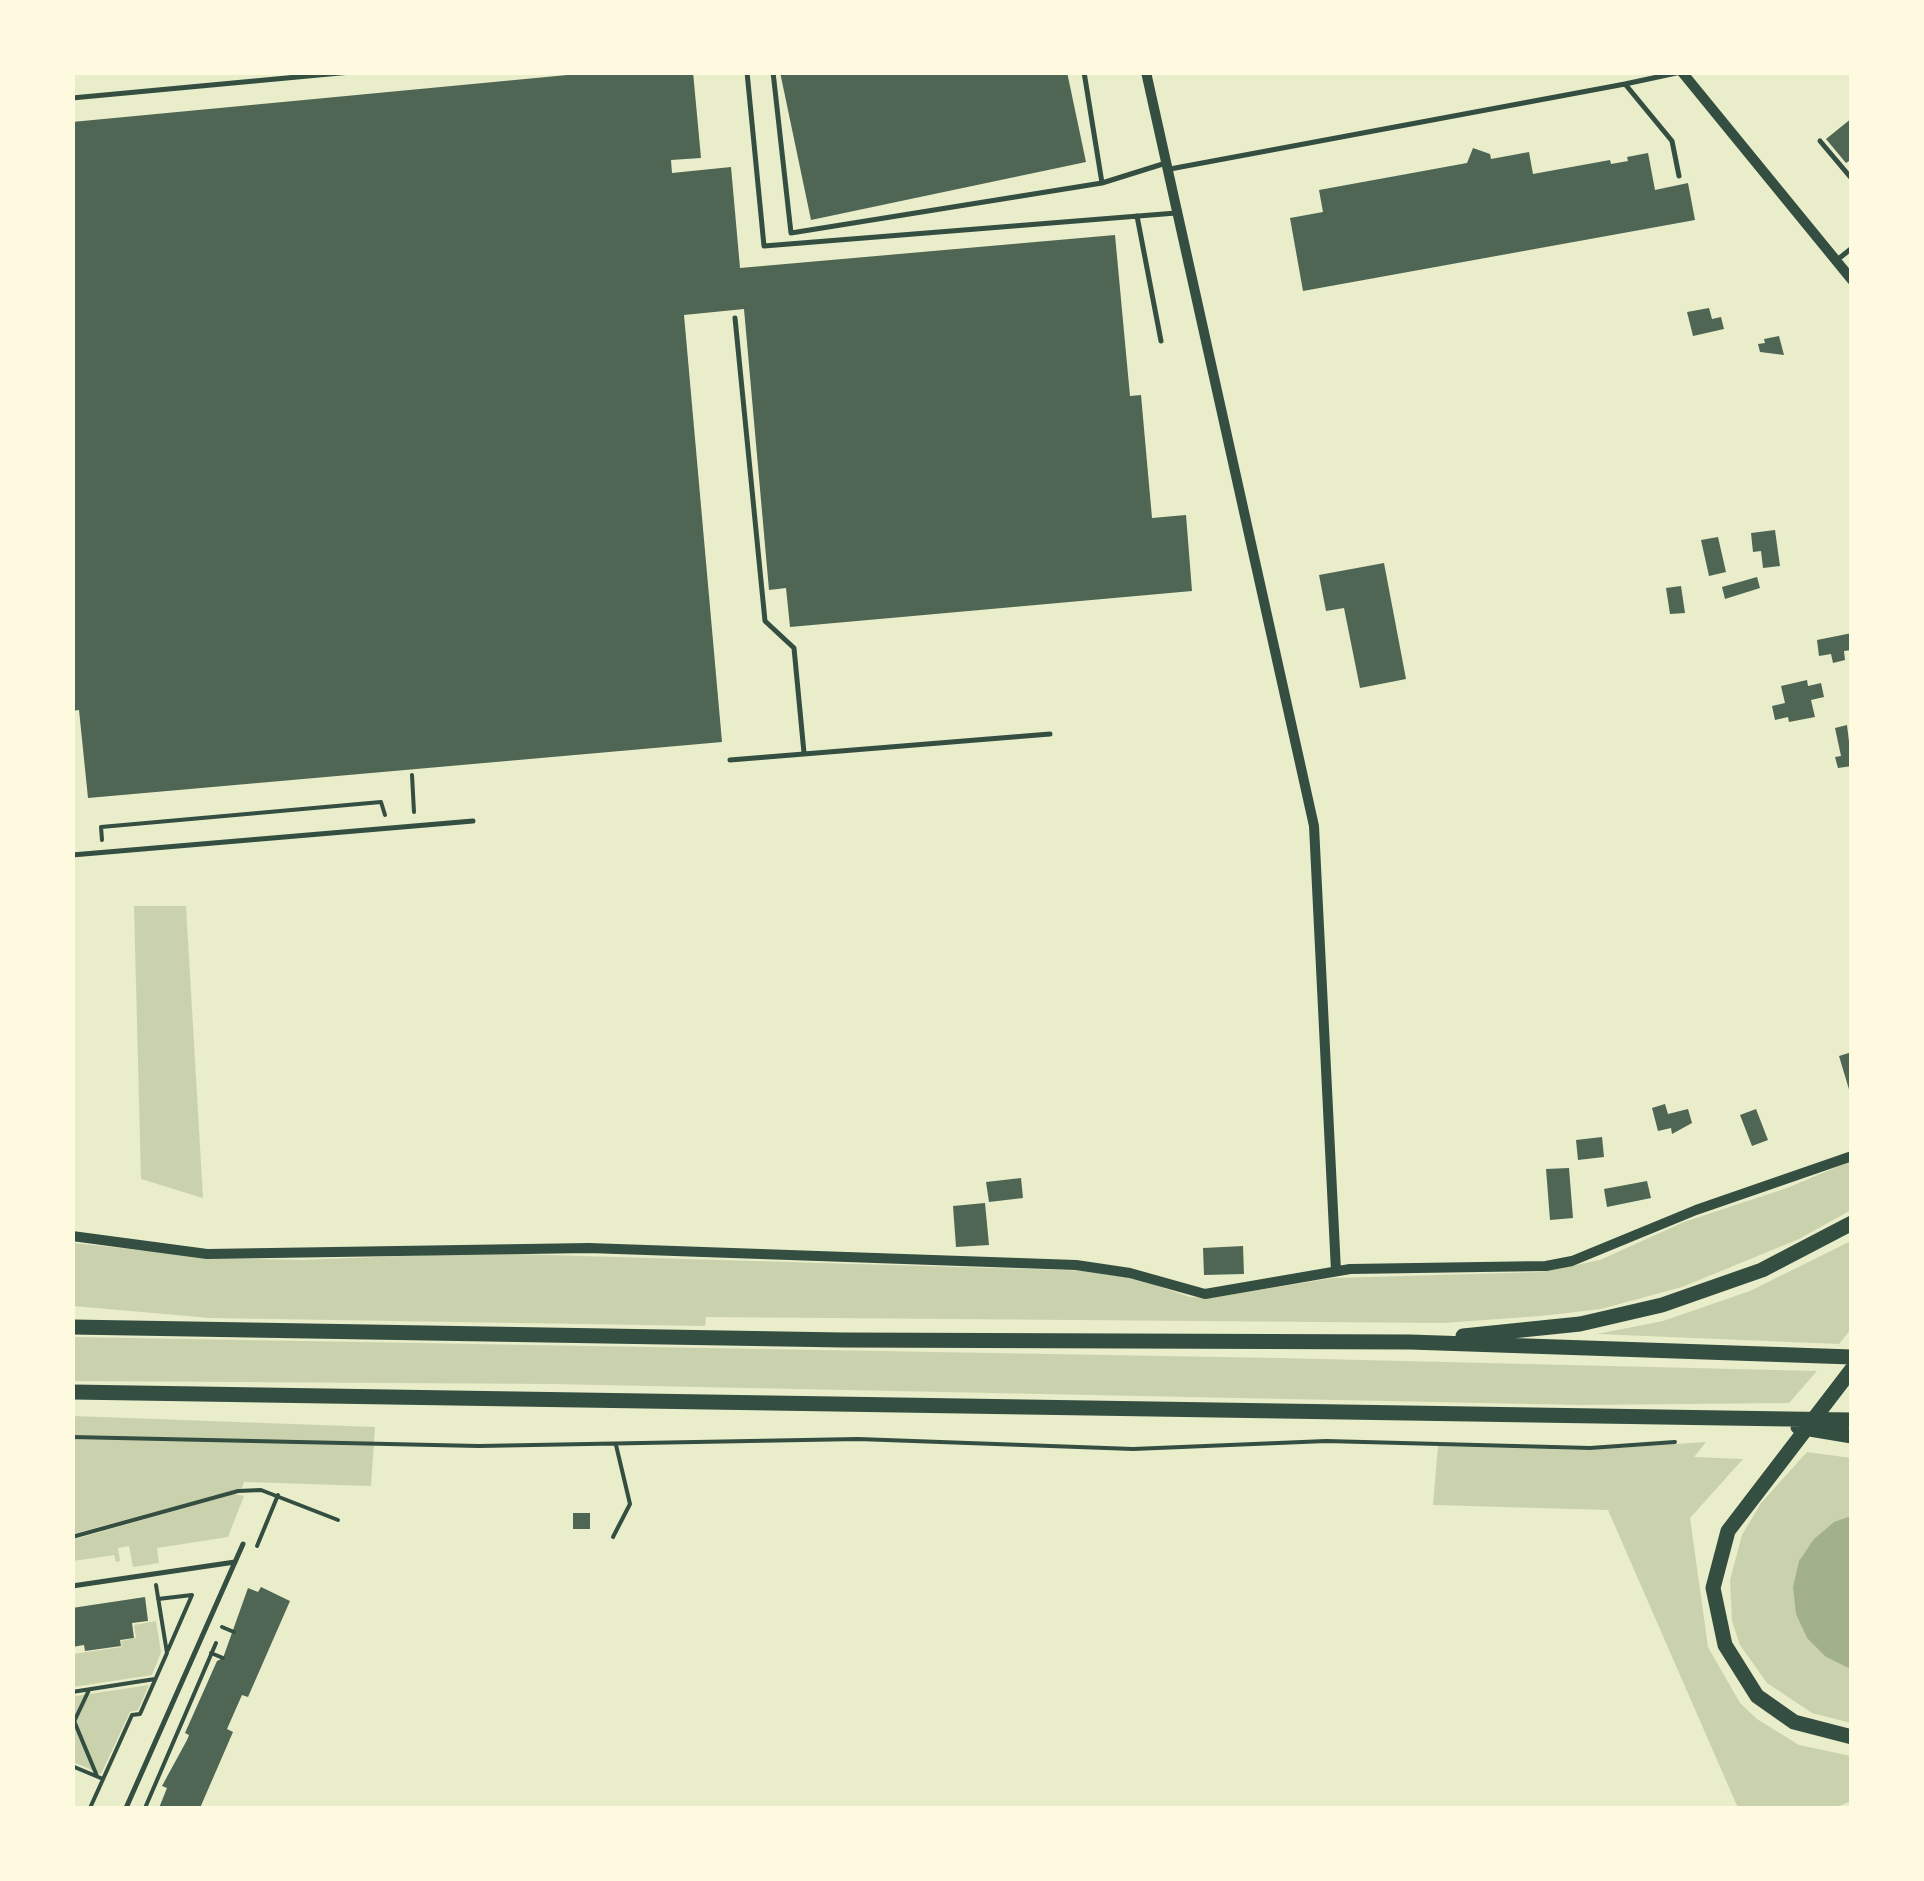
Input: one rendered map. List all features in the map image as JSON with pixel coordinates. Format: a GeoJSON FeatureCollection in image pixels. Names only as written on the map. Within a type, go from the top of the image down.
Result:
{"type":"FeatureCollection","features":[{"type":"Feature","properties":{"kind":"main road"},"geometry":{"type":"LineString","coordinates":[[1410,1342],[1620,1317],[1762,1270],[1852,1224]]}},
{"type":"Feature","properties":{"kind":"main road"},"geometry":{"type":"LineString","coordinates":[[72,1327],[842,1340],[1410,1342],[1852,1357]]}},
{"type":"Feature","properties":{"kind":"main road"},"geometry":{"type":"LineString","coordinates":[[1852,1369],[1728,1531],[1714,1572],[1716,1616],[1731,1659],[1757,1696],[1794,1722],[1852,1737]]}},
{"type":"Feature","properties":{"kind":"main road"},"geometry":{"type":"LineString","coordinates":[[72,1392],[1852,1420]]}},
{"type":"Feature","properties":{"kind":"main road"},"geometry":{"type":"LineString","coordinates":[[1755,1419],[1852,1436]]}},
{"type":"Feature","properties":{"kind":"street"},"geometry":{"type":"LineString","coordinates":[[1146,72],[1314,826],[1336,1271]]}},
{"type":"Feature","properties":{"kind":"street"},"geometry":{"type":"LineString","coordinates":[[1681,72],[1852,280]]}},
{"type":"Feature","properties":{"kind":"street"},"geometry":{"type":"LineString","coordinates":[[72,1236],[207,1254],[589,1248],[1076,1265],[1130,1273],[1204,1294],[1336,1271],[1572,1261],[1696,1210],[1852,1156]]}},
{"type":"Feature","properties":{"kind":"lane"},"geometry":{"type":"LineString","coordinates":[[72,98],[351,72]]}},
{"type":"Feature","properties":{"kind":"lane"},"geometry":{"type":"LineString","coordinates":[[747,72],[764,246],[1177,212]]}},
{"type":"Feature","properties":{"kind":"lane"},"geometry":{"type":"LineString","coordinates":[[773,72],[791,232],[1102,183],[1167,166],[1681,72]]}},
{"type":"Feature","properties":{"kind":"lane"},"geometry":{"type":"LineString","coordinates":[[1084,72],[1102,183]]}},
{"type":"Feature","properties":{"kind":"lane"},"geometry":{"type":"LineString","coordinates":[[1626,84],[1672,141],[1679,176]]}},
{"type":"Feature","properties":{"kind":"lane"},"geometry":{"type":"LineString","coordinates":[[1820,141],[1852,179]]}},
{"type":"Feature","properties":{"kind":"lane"},"geometry":{"type":"LineString","coordinates":[[1138,216],[1161,342]]}},
{"type":"Feature","properties":{"kind":"lane"},"geometry":{"type":"LineString","coordinates":[[1837,260],[1852,248]]}},
{"type":"Feature","properties":{"kind":"lane"},"geometry":{"type":"LineString","coordinates":[[735,318],[765,622],[794,648],[804,753]]}},
{"type":"Feature","properties":{"kind":"lane"},"geometry":{"type":"LineString","coordinates":[[730,760],[1050,734]]}},
{"type":"Feature","properties":{"kind":"lane"},"geometry":{"type":"LineString","coordinates":[[72,855],[473,821]]}},
{"type":"Feature","properties":{"kind":"lane"},"geometry":{"type":"LineString","coordinates":[[126,1808],[243,1544]]}},
{"type":"Feature","properties":{"kind":"lane"},"geometry":{"type":"LineString","coordinates":[[72,1586],[235,1562]]}},
{"type":"Feature","properties":{"kind":"path"},"geometry":{"type":"LineString","coordinates":[[102,852],[101,826],[381,802],[382,815],[415,812],[412,775]]}},
{"type":"Feature","properties":{"kind":"path"},"geometry":{"type":"LineString","coordinates":[[72,1437],[616,1444],[858,1440],[1133,1449],[1326,1441],[1590,1448],[1675,1442]]}},
{"type":"Feature","properties":{"kind":"path"},"geometry":{"type":"LineString","coordinates":[[613,1537],[630,1504],[616,1444]]}},
{"type":"Feature","properties":{"kind":"path"},"geometry":{"type":"LineString","coordinates":[[72,1537],[230,1492],[261,1490],[338,1520]]}},
{"type":"Feature","properties":{"kind":"path"},"geometry":{"type":"LineString","coordinates":[[250,1561],[278,1495]]}},
{"type":"Feature","properties":{"kind":"path"},"geometry":{"type":"LineString","coordinates":[[156,1584],[167,1652]]}},
{"type":"Feature","properties":{"kind":"path"},"geometry":{"type":"LineString","coordinates":[[90,1808],[132,1715],[140,1714],[192,1594],[158,1599]]}},
{"type":"Feature","properties":{"kind":"path"},"geometry":{"type":"LineString","coordinates":[[145,1808],[229,1611]]}},
{"type":"Feature","properties":{"kind":"path"},"geometry":{"type":"LineString","coordinates":[[222,1627],[234,1632]]}},
{"type":"Feature","properties":{"kind":"path"},"geometry":{"type":"LineString","coordinates":[[211,1653],[223,1658]]}},
{"type":"Feature","properties":{"kind":"path"},"geometry":{"type":"LineString","coordinates":[[72,1692],[155,1680]]}},
{"type":"Feature","properties":{"kind":"path"},"geometry":{"type":"LineString","coordinates":[[89,1690],[74,1721],[96,1776]]}},
{"type":"Feature","properties":{"kind":"path"},"geometry":{"type":"LineString","coordinates":[[176,1736],[187,1740]]}},
{"type":"Feature","properties":{"kind":"path"},"geometry":{"type":"LineString","coordinates":[[72,1766],[103,1779]]}},
{"type":"Feature","properties":{"kind":"path"},"geometry":{"type":"LineString","coordinates":[[154,1788],[165,1792]]}},
{"type":"Feature","properties":{"kind":"path"},"geometry":{"type":"LineString","coordinates":[[148,1801],[160,1806]]}},
{"type":"Feature","properties":{"kind":"shaded area"},"geometry":{"type":"Polygon","coordinates":[[[134,906],[186,906],[203,1198],[141,1179],[134,906]]]}},
{"type":"Feature","properties":{"kind":"shaded area"},"geometry":{"type":"Polygon","coordinates":[[[1851,1161],[1851,1210],[1799,1239],[1682,1287],[1601,1309],[1541,1316],[1443,1323],[706,1317],[705,1326],[210,1318],[73,1306],[73,1243],[216,1258],[301,1260],[480,1253],[1095,1271],[1134,1278],[1190,1297],[1209,1298],[1333,1278],[1541,1272],[1600,1260],[1684,1222],[1787,1188],[1851,1161]]]}},
{"type":"Feature","properties":{"kind":"shaded area"},"geometry":{"type":"Polygon","coordinates":[[[1851,1241],[1851,1329],[1839,1344],[1597,1334],[1663,1321],[1750,1291],[1851,1241]]]}},
{"type":"Feature","properties":{"kind":"shaded area"},"geometry":{"type":"Polygon","coordinates":[[[73,1337],[1817,1371],[1789,1403],[1581,1405],[552,1384],[73,1381],[73,1337]]]}},
{"type":"Feature","properties":{"kind":"shaded area"},"geometry":{"type":"Polygon","coordinates":[[[73,1416],[375,1427],[371,1486],[244,1482],[242,1488],[73,1534],[73,1416]]]}},
{"type":"Feature","properties":{"kind":"shaded area"},"geometry":{"type":"Polygon","coordinates":[[[1706,1442],[1694,1457],[1743,1459],[1690,1518],[1708,1647],[1740,1703],[1757,1719],[1799,1745],[1851,1756],[1851,1801],[1834,1808],[1738,1808],[1608,1510],[1433,1505],[1438,1446],[1586,1450],[1706,1442]]]}},
{"type":"Feature","properties":{"kind":"shaded area"},"geometry":{"type":"Polygon","coordinates":[[[1807,1452],[1851,1458],[1851,1723],[1812,1713],[1767,1683],[1740,1645],[1732,1621],[1730,1580],[1742,1535],[1761,1503],[1807,1452]]]}},
{"type":"Feature","properties":{"kind":"shaded area"},"geometry":{"type":"Polygon","coordinates":[[[234,1494],[244,1496],[228,1537],[157,1548],[159,1563],[133,1567],[129,1546],[118,1548],[120,1561],[116,1562],[114,1555],[73,1561],[72,1540],[234,1494]]]}},
{"type":"Feature","properties":{"kind":"shaded area"},"geometry":{"type":"Polygon","coordinates":[[[1852,1516],[1851,1669],[1826,1657],[1807,1638],[1796,1614],[1793,1587],[1799,1561],[1814,1539],[1834,1522],[1852,1516]]]}},
{"type":"Feature","properties":{"kind":"shaded area"},"geometry":{"type":"Polygon","coordinates":[[[156,1621],[161,1652],[152,1675],[73,1687],[73,1654],[122,1647],[121,1641],[136,1638],[134,1625],[156,1621]]]}},
{"type":"Feature","properties":{"kind":"shaded area"},"geometry":{"type":"Polygon","coordinates":[[[149,1685],[138,1710],[130,1712],[101,1774],[73,1762],[72,1692],[76,1696],[149,1685]]]}},
{"type":"Feature","properties":{"kind":"building"},"geometry":{"type":"Polygon","coordinates":[[[599,72],[693,72],[701,158],[671,160],[672,173],[731,167],[740,268],[1115,235],[1130,396],[1141,395],[1152,518],[1186,515],[1192,591],[790,627],[786,588],[769,590],[744,309],[684,315],[722,742],[88,798],[79,710],[72,711],[72,122],[599,72]]]}},
{"type":"Feature","properties":{"kind":"building"},"geometry":{"type":"Polygon","coordinates":[[[780,72],[1067,72],[1086,162],[811,220],[780,72]]]}},
{"type":"Feature","properties":{"kind":"building"},"geometry":{"type":"Polygon","coordinates":[[[1852,118],[1852,159],[1846,163],[1826,139],[1852,118]]]}},
{"type":"Feature","properties":{"kind":"building"},"geometry":{"type":"Polygon","coordinates":[[[1473,148],[1490,154],[1491,159],[1529,152],[1533,174],[1610,160],[1611,164],[1628,161],[1627,157],[1648,153],[1655,190],[1688,183],[1695,220],[1303,291],[1290,218],[1323,212],[1319,190],[1467,163],[1473,148]]]}},
{"type":"Feature","properties":{"kind":"building"},"geometry":{"type":"Polygon","coordinates":[[[1709,308],[1712,319],[1721,317],[1724,329],[1693,336],[1687,312],[1709,308]]]}},
{"type":"Feature","properties":{"kind":"building"},"geometry":{"type":"Polygon","coordinates":[[[1779,336],[1784,355],[1760,352],[1758,344],[1779,336]]]}},
{"type":"Feature","properties":{"kind":"building"},"geometry":{"type":"Polygon","coordinates":[[[1775,530],[1780,566],[1763,568],[1761,551],[1753,552],[1751,533],[1775,530]]]}},
{"type":"Feature","properties":{"kind":"building"},"geometry":{"type":"Polygon","coordinates":[[[1718,537],[1726,572],[1709,576],[1701,540],[1718,537]]]}},
{"type":"Feature","properties":{"kind":"building"},"geometry":{"type":"Polygon","coordinates":[[[1384,563],[1406,679],[1360,688],[1344,608],[1326,611],[1319,575],[1384,563]]]}},
{"type":"Feature","properties":{"kind":"building"},"geometry":{"type":"Polygon","coordinates":[[[1757,577],[1760,588],[1725,599],[1722,587],[1757,577]]]}},
{"type":"Feature","properties":{"kind":"building"},"geometry":{"type":"Polygon","coordinates":[[[1681,586],[1685,613],[1670,614],[1666,588],[1681,586]]]}},
{"type":"Feature","properties":{"kind":"building"},"geometry":{"type":"Polygon","coordinates":[[[1852,633],[1852,650],[1844,651],[1845,660],[1833,663],[1831,654],[1819,656],[1817,640],[1852,633]]]}},
{"type":"Feature","properties":{"kind":"building"},"geometry":{"type":"Polygon","coordinates":[[[1807,680],[1808,686],[1821,683],[1824,697],[1811,700],[1815,717],[1789,722],[1788,717],[1775,720],[1772,706],[1785,703],[1781,686],[1807,680]]]}},
{"type":"Feature","properties":{"kind":"building"},"geometry":{"type":"Polygon","coordinates":[[[1847,725],[1852,766],[1838,768],[1835,757],[1841,756],[1835,728],[1847,725]]]}},
{"type":"Feature","properties":{"kind":"building"},"geometry":{"type":"Polygon","coordinates":[[[1852,1052],[1852,1096],[1851,1096],[1839,1056],[1852,1052]]]}},
{"type":"Feature","properties":{"kind":"building"},"geometry":{"type":"Polygon","coordinates":[[[1665,1104],[1668,1114],[1688,1109],[1692,1123],[1672,1134],[1671,1128],[1658,1131],[1652,1108],[1665,1104]]]}},
{"type":"Feature","properties":{"kind":"building"},"geometry":{"type":"Polygon","coordinates":[[[1756,1109],[1768,1140],[1752,1146],[1740,1115],[1756,1109]]]}},
{"type":"Feature","properties":{"kind":"building"},"geometry":{"type":"Polygon","coordinates":[[[1602,1137],[1604,1157],[1578,1160],[1576,1140],[1602,1137]]]}},
{"type":"Feature","properties":{"kind":"building"},"geometry":{"type":"Polygon","coordinates":[[[1569,1168],[1573,1218],[1550,1220],[1546,1169],[1569,1168]]]}},
{"type":"Feature","properties":{"kind":"building"},"geometry":{"type":"Polygon","coordinates":[[[1021,1178],[1023,1198],[989,1202],[986,1182],[1021,1178]]]}},
{"type":"Feature","properties":{"kind":"building"},"geometry":{"type":"Polygon","coordinates":[[[1647,1181],[1651,1198],[1607,1207],[1604,1189],[1647,1181]]]}},
{"type":"Feature","properties":{"kind":"building"},"geometry":{"type":"Polygon","coordinates":[[[985,1203],[989,1245],[956,1247],[953,1206],[985,1203]]]}},
{"type":"Feature","properties":{"kind":"building"},"geometry":{"type":"Polygon","coordinates":[[[1243,1246],[1244,1274],[1204,1275],[1203,1248],[1243,1246]]]}},
{"type":"Feature","properties":{"kind":"building"},"geometry":{"type":"Polygon","coordinates":[[[573,1513],[590,1513],[590,1529],[573,1529],[573,1513]]]}},
{"type":"Feature","properties":{"kind":"building"},"geometry":{"type":"Polygon","coordinates":[[[261,1587],[290,1601],[248,1697],[242,1695],[227,1729],[233,1732],[200,1808],[159,1808],[167,1788],[162,1786],[187,1740],[189,1735],[185,1733],[217,1661],[223,1658],[248,1588],[258,1592],[261,1587]]]}},
{"type":"Feature","properties":{"kind":"building"},"geometry":{"type":"Polygon","coordinates":[[[145,1597],[148,1621],[132,1623],[134,1638],[120,1640],[121,1646],[85,1651],[84,1645],[72,1647],[72,1608],[145,1597]]]}}]}
